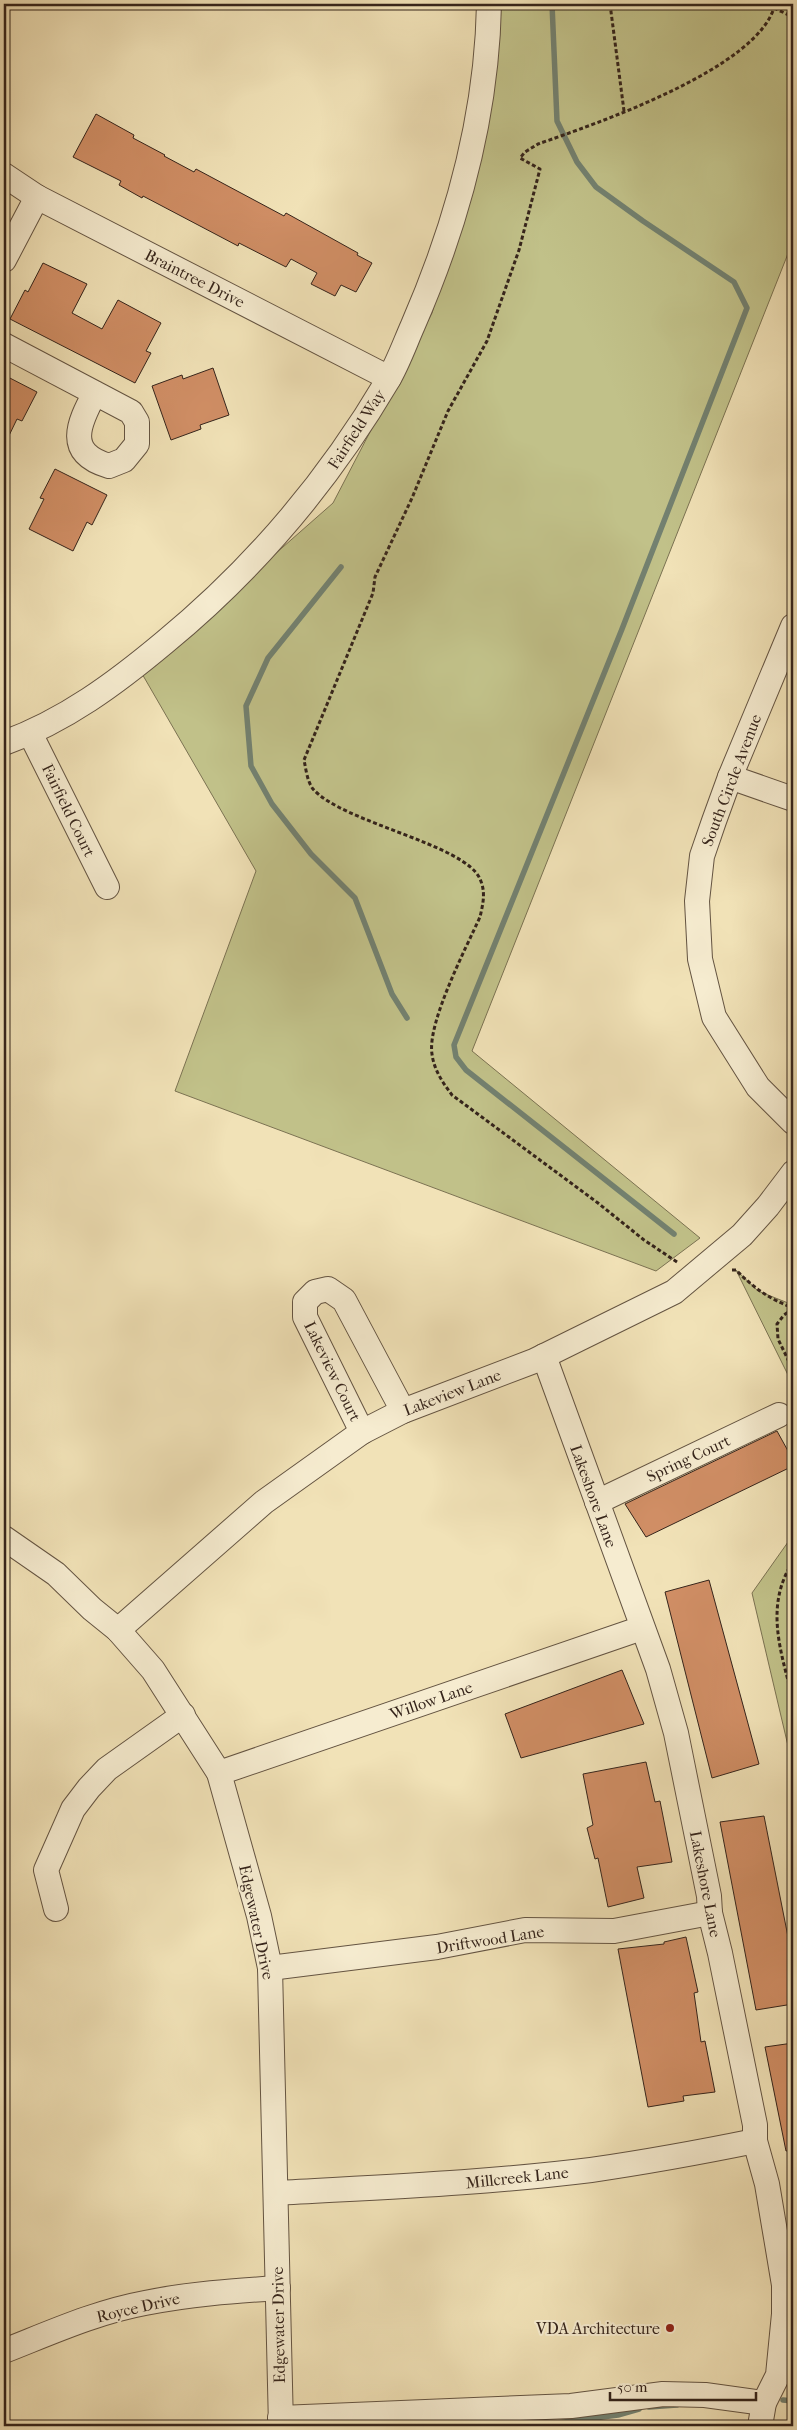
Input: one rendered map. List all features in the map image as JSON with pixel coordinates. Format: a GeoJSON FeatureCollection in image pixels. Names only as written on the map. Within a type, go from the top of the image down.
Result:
{"type":"FeatureCollection","features":[{"type":"Feature","properties":{"kind":"street","name":"Fairfield Way"},"geometry":{"type":"LineString","coordinates":[[4,742],[30,733],[85,704],[137,666],[184,628],[259,556],[322,480],[389,378],[427,292],[453,218],[475,128],[483,73],[489,4]]}},
{"type":"Feature","properties":{"kind":"street","name":"Braintree Drive"},"geometry":{"type":"LineString","coordinates":[[4,176],[37,197],[389,378]]}},
{"type":"Feature","properties":{"kind":"street"},"geometry":{"type":"LineString","coordinates":[[4,260],[37,197]]}},
{"type":"Feature","properties":{"kind":"street"},"geometry":{"type":"LineString","coordinates":[[4,345],[94,392]]}},
{"type":"Feature","properties":{"kind":"street","name":"South Circle Avenue"},"geometry":{"type":"LineString","coordinates":[[793,626],[730,777],[702,856],[697,901],[700,959],[714,1017],[758,1086],[793,1122]]}},
{"type":"Feature","properties":{"kind":"street","name":"Fairfield Court"},"geometry":{"type":"LineString","coordinates":[[30,733],[107,887]]}},
{"type":"Feature","properties":{"kind":"street"},"geometry":{"type":"LineString","coordinates":[[730,777],[793,799]]}},
{"type":"Feature","properties":{"kind":"street","name":"Lakeview Lane"},"geometry":{"type":"LineString","coordinates":[[118,1630],[264,1502],[362,1432],[402,1411],[544,1356],[674,1292],[705,1268],[742,1235],[768,1206],[793,1173]]}},
{"type":"Feature","properties":{"kind":"street","name":"Lakeview Court"},"geometry":{"type":"LineString","coordinates":[[362,1432],[305,1317],[305,1302],[316,1292],[328,1289],[344,1300],[402,1411]]}},
{"type":"Feature","properties":{"kind":"street","name":"Lakeshore Lane"},"geometry":{"type":"LineString","coordinates":[[544,1356],[658,1669],[676,1733],[709,1896],[710,1913],[755,2125],[756,2141],[767,2184],[784,2285],[784,2314],[778,2375],[764,2402],[760,2426]]}},
{"type":"Feature","properties":{"kind":"street","name":"Spring Court"},"geometry":{"type":"LineString","coordinates":[[597,1502],[779,1415]]}},
{"type":"Feature","properties":{"kind":"street","name":"Edgewater Drive"},"geometry":{"type":"LineString","coordinates":[[4,1538],[56,1574],[92,1609],[118,1630],[153,1670],[219,1773],[259,1916],[270,1968],[278,2288],[274,2423]]}},
{"type":"Feature","properties":{"kind":"street","name":"Willow Lane"},"geometry":{"type":"LineString","coordinates":[[219,1773],[642,1628]]}},
{"type":"Feature","properties":{"kind":"street"},"geometry":{"type":"LineString","coordinates":[[56,1909],[46,1870],[73,1809],[88,1788],[108,1770],[183,1715]]}},
{"type":"Feature","properties":{"kind":"street","name":"Driftwood Lane"},"geometry":{"type":"LineString","coordinates":[[270,1968],[437,1947],[525,1930],[614,1931],[710,1913]]}},
{"type":"Feature","properties":{"kind":"street","name":"Millcreek Lane"},"geometry":{"type":"LineString","coordinates":[[276,2193],[475,2182],[589,2170],[658,2160],[756,2141]]}},
{"type":"Feature","properties":{"kind":"street","name":"Royce Drive"},"geometry":{"type":"LineString","coordinates":[[4,2351],[84,2319],[143,2303],[192,2294],[278,2288]]}},
{"type":"Feature","properties":{"kind":"street"},"geometry":{"type":"LineString","coordinates":[[274,2423],[571,2406],[663,2394],[704,2395],[764,2402]]}},
{"type":"Feature","properties":{"kind":"path"},"geometry":{"type":"LineString","coordinates":[[610,4],[624,111]]}},
{"type":"Feature","properties":{"kind":"path"},"geometry":{"type":"LineString","coordinates":[[793,17],[774,6],[762,28],[727,61],[680,88],[589,126],[538,144],[525,152],[520,158],[540,169],[519,250],[488,341],[448,411],[412,498],[374,577],[373,593],[304,760],[307,776],[313,788],[336,805],[450,855],[470,867],[480,879],[484,896],[480,916],[433,1033],[432,1054],[440,1079],[452,1095],[652,1245],[684,1266],[736,1270],[758,1291],[772,1300],[793,1308]]}},
{"type":"Feature","properties":{"kind":"path"},"geometry":{"type":"LineString","coordinates":[[793,1308],[777,1324],[778,1339],[793,1370]]}},
{"type":"Feature","properties":{"kind":"path"},"geometry":{"type":"LineString","coordinates":[[793,1562],[778,1595],[776,1623],[781,1653],[793,1699]]}},
{"type":"Feature","properties":{"kind":"path"},"geometry":{"type":"LineString","coordinates":[[249,2426],[274,2423]]}},
{"type":"Feature","properties":{"kind":"green space"},"geometry":{"type":"Polygon","coordinates":[[[493,4],[793,4],[793,241],[472,1051],[700,1238],[656,1271],[175,1091],[256,871],[141,672],[333,503],[432,313],[480,142],[493,4]]]}},
{"type":"Feature","properties":{"kind":"green space"},"geometry":{"type":"Polygon","coordinates":[[[736,1270],[758,1291],[793,1305],[793,1385],[736,1270]]]}},
{"type":"Feature","properties":{"kind":"green space"},"geometry":{"type":"Polygon","coordinates":[[[793,1535],[793,1767],[752,1593],[793,1535]]]}},
{"type":"Feature","properties":{"kind":"building"},"geometry":{"type":"Polygon","coordinates":[[[96,114],[134,135],[133,138],[194,172],[196,169],[284,216],[286,213],[358,253],[357,255],[372,263],[356,292],[341,285],[335,296],[311,284],[317,273],[291,259],[286,267],[239,243],[238,246],[143,196],[142,198],[119,185],[121,181],[73,157],[96,114]]]}},
{"type":"Feature","properties":{"kind":"building"},"geometry":{"type":"Polygon","coordinates":[[[43,263],[87,284],[72,313],[102,329],[118,300],[161,323],[146,351],[151,353],[135,383],[10,319],[25,290],[28,292],[43,263]]]}},
{"type":"Feature","properties":{"kind":"building"},"geometry":{"type":"Polygon","coordinates":[[[213,368],[229,415],[200,425],[201,429],[171,440],[152,386],[182,375],[183,379],[213,368]]]}},
{"type":"Feature","properties":{"kind":"building"},"geometry":{"type":"Polygon","coordinates":[[[4,375],[37,392],[22,421],[17,419],[4,446],[4,375]]]}},
{"type":"Feature","properties":{"kind":"building"},"geometry":{"type":"Polygon","coordinates":[[[55,469],[107,495],[92,525],[87,522],[73,551],[29,529],[44,499],[40,498],[55,469]]]}},
{"type":"Feature","properties":{"kind":"building"},"geometry":{"type":"Polygon","coordinates":[[[777,1431],[793,1460],[793,1466],[646,1537],[625,1504],[777,1431]]]}},
{"type":"Feature","properties":{"kind":"building"},"geometry":{"type":"Polygon","coordinates":[[[709,1580],[759,1764],[712,1778],[665,1592],[709,1580]]]}},
{"type":"Feature","properties":{"kind":"building"},"geometry":{"type":"Polygon","coordinates":[[[622,1670],[644,1724],[521,1758],[505,1714],[622,1670]]]}},
{"type":"Feature","properties":{"kind":"building"},"geometry":{"type":"Polygon","coordinates":[[[646,1762],[655,1802],[660,1801],[672,1862],[637,1867],[644,1898],[608,1907],[598,1858],[595,1859],[587,1828],[593,1825],[583,1774],[646,1762]]]}},
{"type":"Feature","properties":{"kind":"building"},"geometry":{"type":"Polygon","coordinates":[[[764,1816],[793,1962],[793,2004],[756,2010],[720,1822],[764,1816]]]}},
{"type":"Feature","properties":{"kind":"building"},"geometry":{"type":"Polygon","coordinates":[[[686,1937],[698,1992],[694,1993],[701,2042],[705,2041],[715,2092],[683,2096],[684,2101],[648,2107],[618,1949],[664,1944],[664,1942],[686,1937]]]}},
{"type":"Feature","properties":{"kind":"building"},"geometry":{"type":"Polygon","coordinates":[[[793,2043],[793,2150],[786,2151],[765,2047],[793,2043]]]}},
{"type":"Feature","properties":{"kind":"waterway"},"geometry":{"type":"LineString","coordinates":[[552,4],[557,121],[577,162],[596,187],[734,282],[747,308],[622,629],[454,1045],[456,1057],[466,1070],[674,1234]]}},
{"type":"Feature","properties":{"kind":"waterway"},"geometry":{"type":"LineString","coordinates":[[341,567],[268,658],[246,706],[251,766],[272,804],[311,854],[355,898],[392,994],[407,1018]]}},
{"type":"Feature","properties":{"kind":"waterway"},"geometry":{"type":"LineString","coordinates":[[790,1323],[793,1329]]}},
{"type":"Feature","properties":{"kind":"waterway"},"geometry":{"type":"LineString","coordinates":[[783,2400],[793,2401]]}},
{"type":"Feature","properties":{"kind":"waterway"},"geometry":{"type":"LineString","coordinates":[[649,2407],[677,2405]]}},
{"type":"Feature","properties":{"kind":"waterway"},"geometry":{"type":"LineString","coordinates":[[533,2426],[618,2415],[639,2409]]}},
{"type":"Feature","properties":{"kind":"place","name":"VDA Architecture"},"geometry":{"type":"Point","coordinates":[670,2328]}}]}
